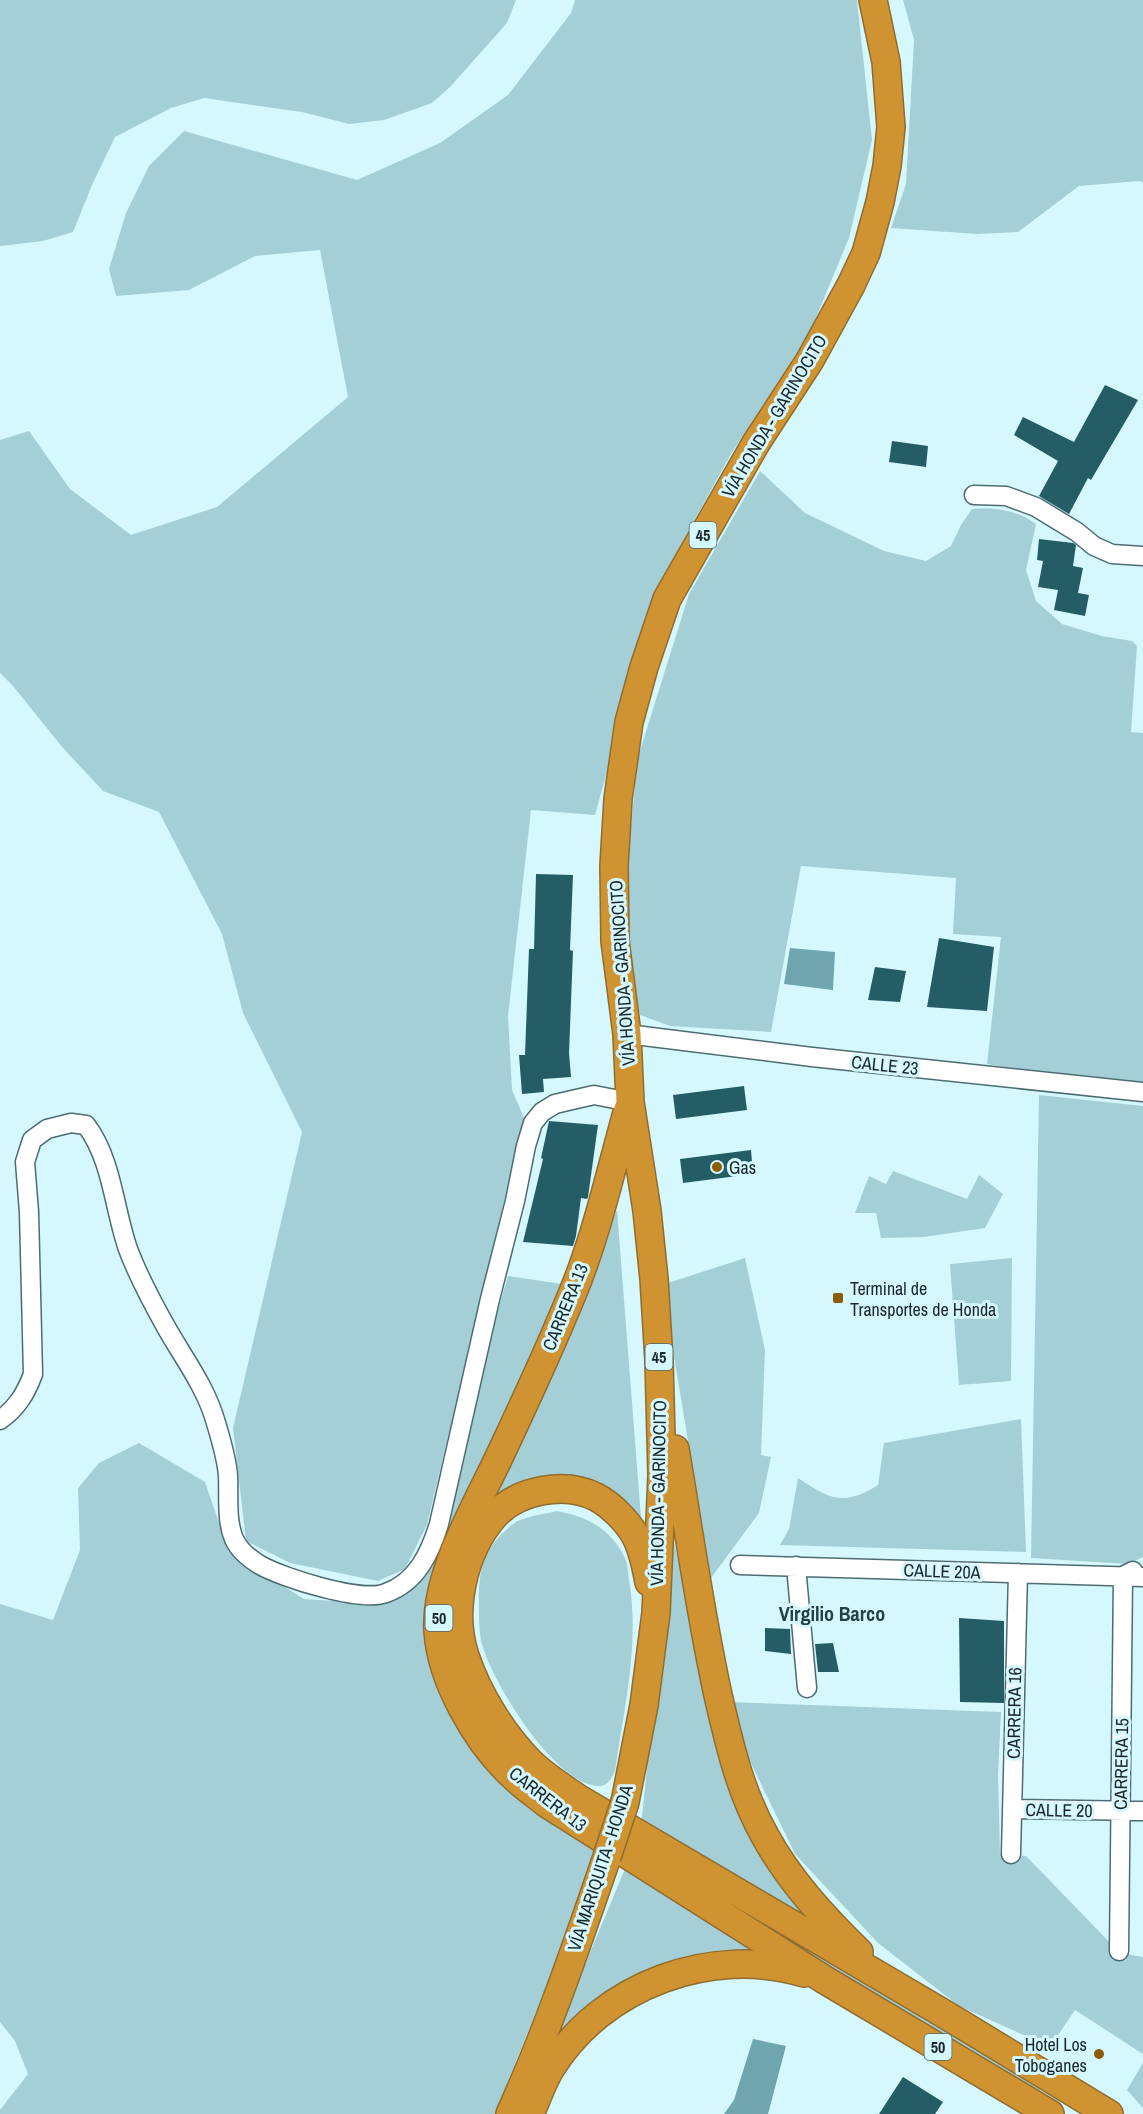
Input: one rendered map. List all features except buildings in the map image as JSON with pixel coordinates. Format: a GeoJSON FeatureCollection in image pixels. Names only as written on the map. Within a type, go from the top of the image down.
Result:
{"type":"FeatureCollection","features":[{"type":"Feature","properties":{"kind":"highway","name":"VÍA HONDA - GARINOCITO"},"geometry":{"type":"LineString","coordinates":[[656,1613],[662,1474],[659,1361],[647,1211],[630,1102],[627,1034],[615,941],[614,866],[618,799],[629,722],[644,667],[667,599],[756,443],[810,360],[866,253],[880,202],[891,127],[886,62],[873,0]]}},
{"type":"Feature","properties":{"kind":"highway","name":"CARRERA 13"},"geometry":{"type":"LineString","coordinates":[[630,1102],[588,1251],[574,1290],[451,1560],[441,1594],[438,1631],[445,1666],[460,1702],[478,1734],[510,1774],[546,1803],[825,1980],[1050,2114]]}},
{"type":"Feature","properties":{"kind":"highway"},"geometry":{"type":"LineString","coordinates":[[659,1361],[708,1652],[728,1742],[748,1802],[764,1835],[796,1884],[836,1930],[900,1989]]}},
{"type":"Feature","properties":{"kind":"highway","name":"CARRERA 13"},"geometry":{"type":"LineString","coordinates":[[656,1613],[645,1564],[635,1535],[621,1517],[596,1497],[568,1490],[539,1491],[516,1499],[496,1514],[477,1539],[466,1567],[460,1599],[459,1626],[464,1655],[493,1713],[532,1763],[552,1780],[579,1799],[946,2015],[1108,2114]]}},
{"type":"Feature","properties":{"kind":"highway","name":"VÍA MARIQUITA - HONDA"},"geometry":{"type":"LineString","coordinates":[[510,2114],[531,2068],[562,1988],[625,1802],[644,1705],[656,1613]]}},
{"type":"Feature","properties":{"kind":"highway"},"geometry":{"type":"LineString","coordinates":[[530,2114],[551,2068],[579,2032],[608,2007],[640,1988],[672,1974],[712,1966],[750,1964],[800,1972],[825,1980]]}},
{"type":"Feature","properties":{"kind":"street"},"geometry":{"type":"LineString","coordinates":[[974,495],[1006,496],[1036,507],[1077,532],[1094,546],[1112,554],[1143,556]]}},
{"type":"Feature","properties":{"kind":"street","name":"CALLE 23"},"geometry":{"type":"LineString","coordinates":[[627,1034],[812,1057],[1143,1092]]}},
{"type":"Feature","properties":{"kind":"street"},"geometry":{"type":"LineString","coordinates":[[0,1420],[18,1405],[28,1389],[33,1374],[29,1212],[25,1162],[32,1140],[47,1129],[71,1123],[86,1125],[95,1137],[103,1159],[128,1248],[141,1280],[206,1394],[226,1465],[230,1523],[234,1540],[244,1553],[260,1565],[319,1586],[372,1596],[397,1588],[423,1564],[432,1548],[440,1524],[490,1299],[533,1123],[548,1108],[594,1095],[630,1102]]}},
{"type":"Feature","properties":{"kind":"street","name":"CALLE 20A"},"geometry":{"type":"LineString","coordinates":[[740,1565],[1143,1577]]}},
{"type":"Feature","properties":{"kind":"street"},"geometry":{"type":"LineString","coordinates":[[796,1566],[807,1688]]}},
{"type":"Feature","properties":{"kind":"street"},"geometry":{"type":"LineString","coordinates":[[1123,1576],[1143,1566]]}},
{"type":"Feature","properties":{"kind":"street","name":"CARRERA 16"},"geometry":{"type":"LineString","coordinates":[[1011,1854],[1018,1573]]}},
{"type":"Feature","properties":{"kind":"street","name":"CARRERA 15"},"geometry":{"type":"LineString","coordinates":[[1119,1952],[1123,1576]]}},
{"type":"Feature","properties":{"kind":"street","name":"CALLE 20"},"geometry":{"type":"LineString","coordinates":[[1012,1809],[1143,1811]]}},
{"type":"Feature","properties":{"kind":"shaded area"},"geometry":{"type":"Polygon","coordinates":[[[0,0],[516,0],[507,23],[450,87],[432,103],[384,120],[349,124],[302,112],[204,98],[171,108],[115,137],[73,232],[43,241],[0,246],[0,0]]]}},
{"type":"Feature","properties":{"kind":"shaded area"},"geometry":{"type":"Polygon","coordinates":[[[575,0],[857,0],[872,140],[849,238],[810,332],[731,454],[659,584],[595,815],[531,810],[508,1016],[512,1090],[524,1118],[427,1525],[405,1569],[378,1581],[290,1563],[246,1541],[233,1428],[302,1132],[243,1013],[222,934],[159,812],[103,791],[63,748],[0,673],[0,440],[29,431],[70,489],[131,535],[217,507],[348,397],[320,250],[255,256],[189,290],[116,296],[109,269],[126,213],[149,166],[184,131],[357,180],[440,143],[508,95],[571,13],[575,0]]]}},
{"type":"Feature","properties":{"kind":"shaded area"},"geometry":{"type":"Polygon","coordinates":[[[903,0],[1143,0],[1143,183],[1140,181],[1079,186],[1018,232],[977,234],[891,228],[906,184],[914,40],[903,0]]]}},
{"type":"Feature","properties":{"kind":"shaded area"},"geometry":{"type":"Polygon","coordinates":[[[760,471],[805,513],[884,551],[926,561],[951,546],[972,509],[997,509],[1022,516],[1036,524],[1026,570],[1036,601],[1062,624],[1102,636],[1132,641],[1137,646],[1131,732],[1143,733],[1143,1090],[987,1064],[1001,937],[953,934],[956,878],[801,866],[771,1032],[670,1026],[640,1015],[630,967],[626,877],[638,757],[689,594],[760,471]]]}},
{"type":"Feature","properties":{"kind":"shaded area"},"geometry":{"type":"Polygon","coordinates":[[[790,948],[835,952],[833,990],[784,984],[790,948]]]}},
{"type":"Feature","properties":{"kind":"shaded area"},"geometry":{"type":"Polygon","coordinates":[[[1039,1095],[1143,1106],[1143,1557],[1128,1564],[1031,1558],[1039,1095]]]}},
{"type":"Feature","properties":{"kind":"shaded area"},"geometry":{"type":"Polygon","coordinates":[[[893,1171],[967,1199],[979,1175],[1003,1194],[985,1228],[924,1237],[881,1238],[876,1213],[855,1213],[869,1176],[886,1184],[893,1171]]]}},
{"type":"Feature","properties":{"kind":"shaded area"},"geometry":{"type":"Polygon","coordinates":[[[617,1210],[641,1518],[602,1485],[586,1479],[570,1477],[540,1482],[482,1512],[617,1210]]]}},
{"type":"Feature","properties":{"kind":"shaded area"},"geometry":{"type":"Polygon","coordinates":[[[745,1258],[765,1350],[761,1455],[771,1457],[759,1513],[711,1578],[662,1285],[745,1258]]]}},
{"type":"Feature","properties":{"kind":"shaded area"},"geometry":{"type":"Polygon","coordinates":[[[1012,1258],[1011,1381],[959,1385],[950,1264],[1012,1258]]]}},
{"type":"Feature","properties":{"kind":"shaded area"},"geometry":{"type":"Polygon","coordinates":[[[508,1276],[569,1285],[434,1596],[578,1837],[599,1854],[495,2114],[0,2114],[0,2110],[28,2074],[15,2041],[0,2022],[0,1604],[53,1620],[80,1550],[78,1488],[99,1463],[139,1443],[205,1482],[229,1552],[304,1599],[381,1604],[413,1585],[430,1567],[446,1532],[490,1336],[508,1276]]]}},
{"type":"Feature","properties":{"kind":"shaded area"},"geometry":{"type":"Polygon","coordinates":[[[1021,1419],[1026,1552],[780,1545],[789,1529],[798,1478],[819,1491],[837,1498],[855,1496],[878,1485],[884,1443],[1021,1419]]]}},
{"type":"Feature","properties":{"kind":"shaded area"},"geometry":{"type":"Polygon","coordinates":[[[556,1511],[588,1520],[605,1532],[619,1548],[627,1566],[633,1628],[630,1676],[615,1771],[603,1786],[583,1782],[564,1770],[546,1752],[528,1730],[498,1682],[481,1640],[479,1595],[481,1572],[488,1552],[494,1542],[517,1521],[556,1511]]]}},
{"type":"Feature","properties":{"kind":"shaded area"},"geometry":{"type":"Polygon","coordinates":[[[669,1519],[710,1708],[741,1822],[778,1879],[833,1943],[641,1827],[667,1571],[669,1519]]]}},
{"type":"Feature","properties":{"kind":"shaded area"},"geometry":{"type":"Polygon","coordinates":[[[728,1702],[1001,1712],[998,1775],[1000,1854],[1026,1856],[1120,1953],[1143,1957],[1143,2054],[1075,2010],[1050,2047],[959,2006],[878,1943],[795,1854],[747,1755],[728,1702]]]}},
{"type":"Feature","properties":{"kind":"shaded area"},"geometry":{"type":"Polygon","coordinates":[[[639,1843],[1041,2087],[1036,2096],[636,1851],[639,1843]]]}},
{"type":"Feature","properties":{"kind":"shaded area"},"geometry":{"type":"Polygon","coordinates":[[[625,1869],[790,1964],[689,1958],[655,1967],[607,1992],[547,2055],[625,1869]]]}},
{"type":"Feature","properties":{"kind":"shaded area"},"geometry":{"type":"Polygon","coordinates":[[[753,2039],[786,2046],[768,2114],[724,2114],[734,2100],[753,2039]]]}},
{"type":"Feature","properties":{"kind":"shaded area"},"geometry":{"type":"Polygon","coordinates":[[[1143,2063],[1143,2108],[1127,2090],[1143,2063]]]}},
{"type":"Feature","properties":{"kind":"place","name":"Gas"},"geometry":{"type":"Point","coordinates":[717,1167]}},
{"type":"Feature","properties":{"kind":"place","name":"Terminal de Transportes de Honda"},"geometry":{"type":"Point","coordinates":[838,1298]}},
{"type":"Feature","properties":{"kind":"place","name":"Hotel Los Toboganes"},"geometry":{"type":"Point","coordinates":[1099,2054]}},
{"type":"Feature","properties":{"kind":"district","name":"Virgilio Barco"},"geometry":{"type":"Point","coordinates":[832,1613]}}]}
